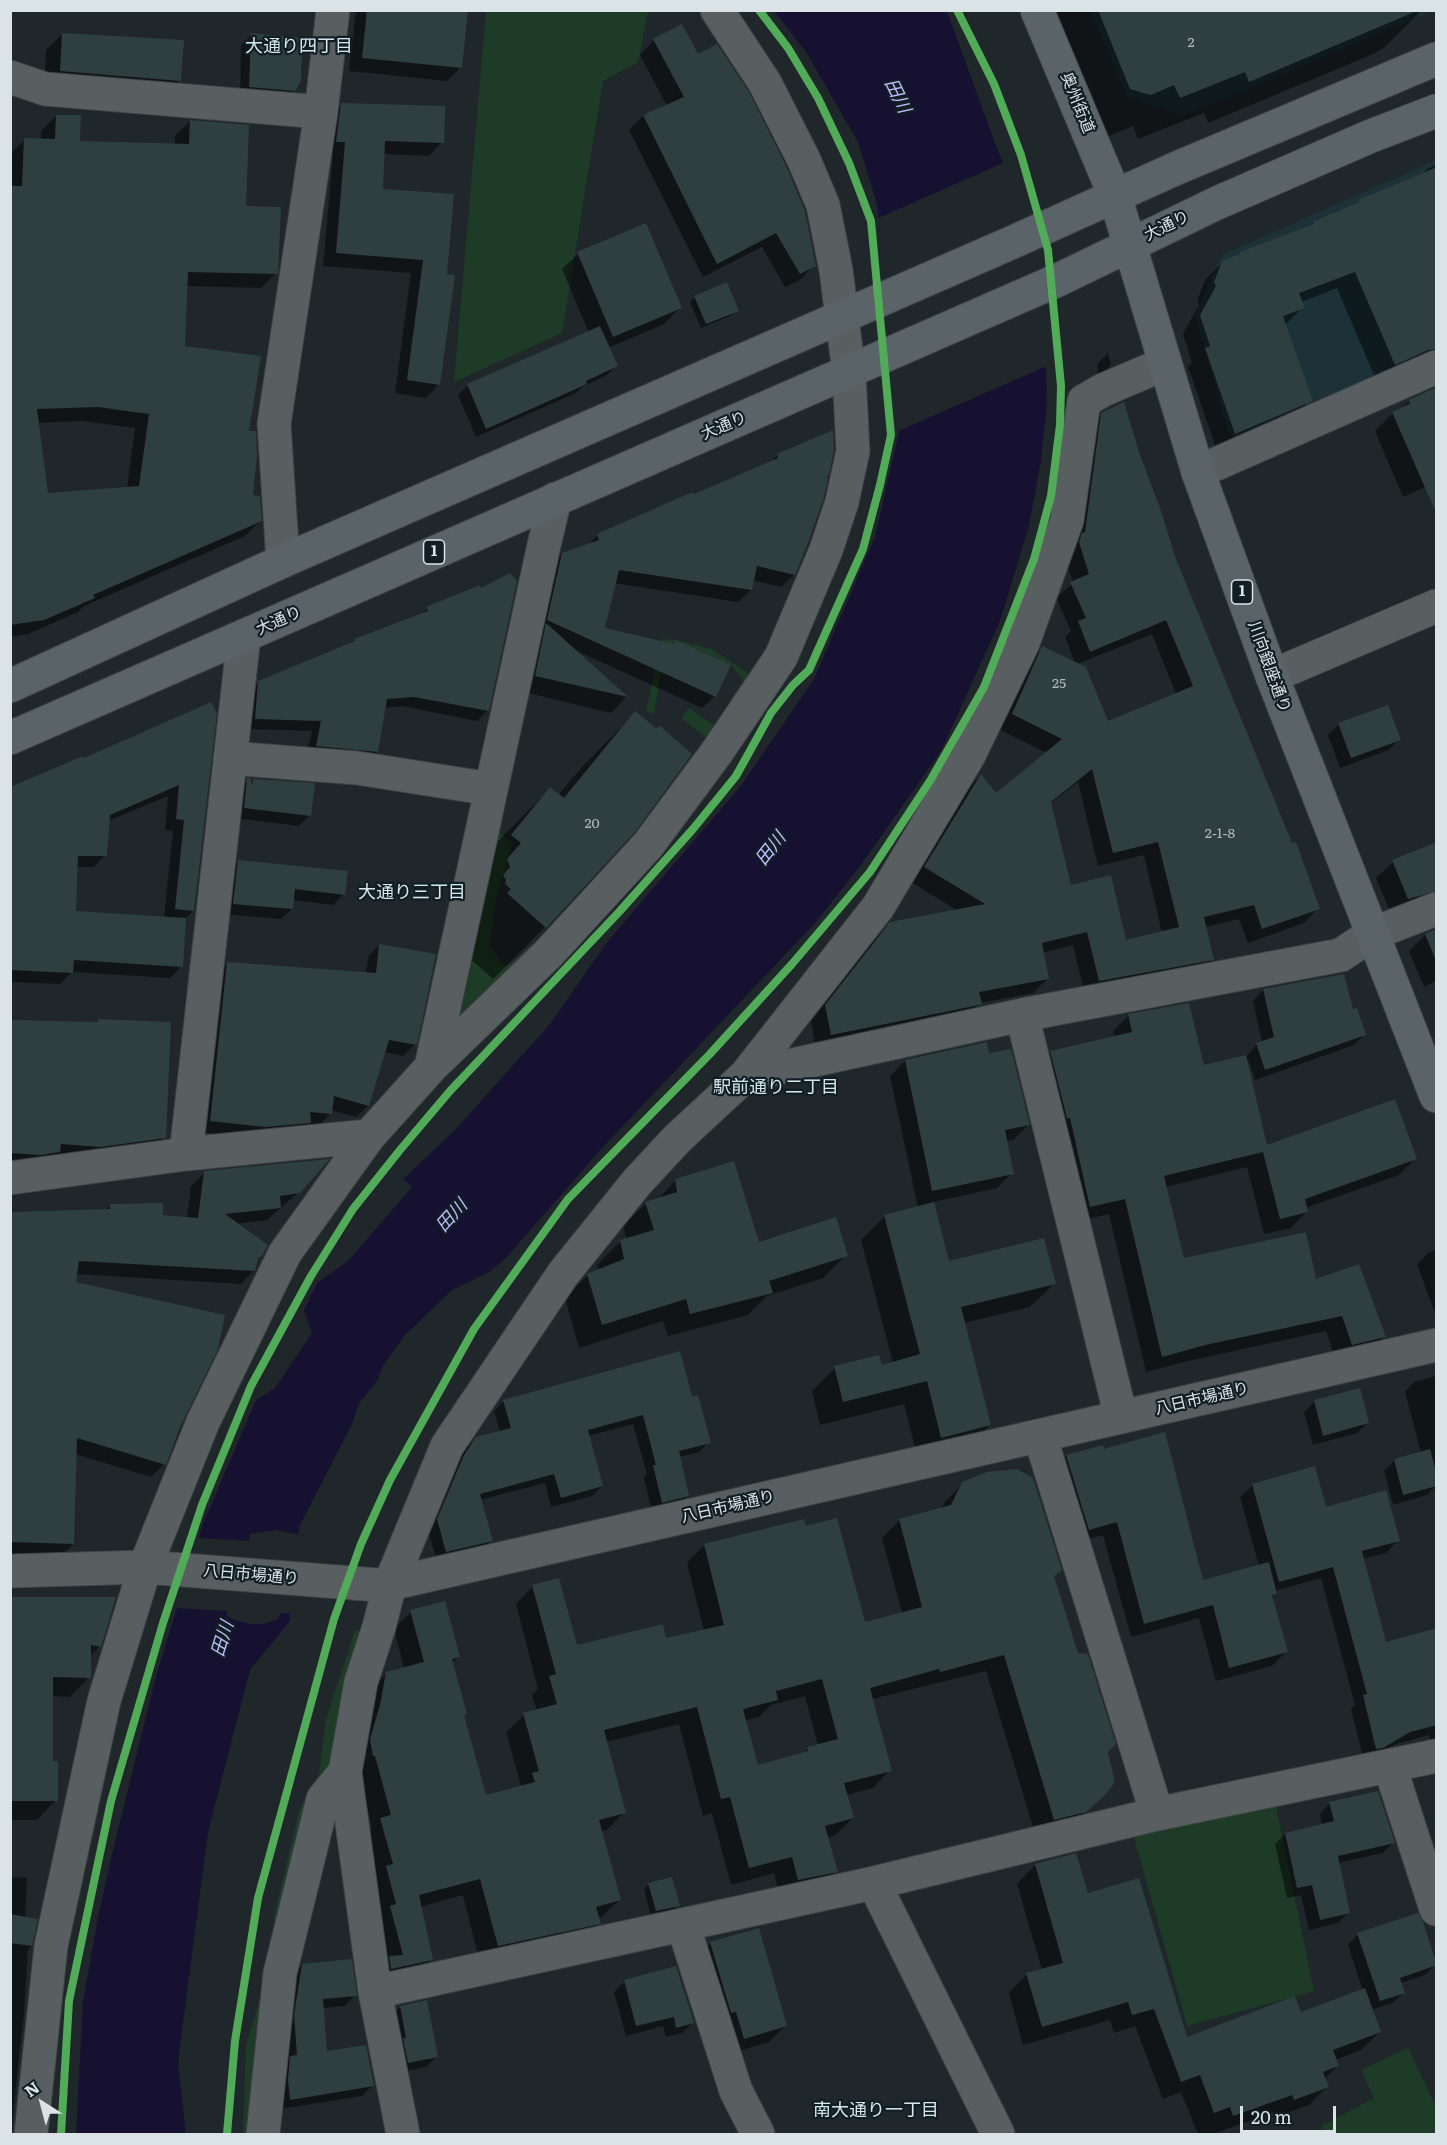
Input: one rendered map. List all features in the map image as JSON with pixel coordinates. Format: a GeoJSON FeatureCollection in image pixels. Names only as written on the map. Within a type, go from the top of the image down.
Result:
{"type":"FeatureCollection","features":[{"type":"Feature","properties":{"kind":"main road","name":"奥州街道"},"geometry":{"type":"LineString","coordinates":[[1037,10],[1115,196]]}},
{"type":"Feature","properties":{"kind":"main road"},"geometry":{"type":"LineString","coordinates":[[10,686],[283,561],[1073,216],[1177,168],[1437,59]]}},
{"type":"Feature","properties":{"kind":"main road","name":"大通り"},"geometry":{"type":"LineString","coordinates":[[10,738],[555,499],[854,371],[1077,272],[1130,244],[1239,193],[1371,136],[1437,111]]}},
{"type":"Feature","properties":{"kind":"main road","name":"川向銀座通り"},"geometry":{"type":"LineString","coordinates":[[1115,196],[1198,472],[1272,676],[1437,1096]]}},
{"type":"Feature","properties":{"kind":"street"},"geometry":{"type":"LineString","coordinates":[[283,561],[274,424],[321,112],[333,10]]}},
{"type":"Feature","properties":{"kind":"street"},"geometry":{"type":"LineString","coordinates":[[31,2134],[51,1946],[104,1701],[203,1422],[285,1253],[369,1136],[431,1067],[548,954],[648,845],[717,752],[781,657],[826,550],[842,502],[853,451],[854,371],[846,315],[823,205],[804,160],[765,83],[717,10]]}},
{"type":"Feature","properties":{"kind":"street"},"geometry":{"type":"LineString","coordinates":[[10,76],[45,89],[321,112]]}},
{"type":"Feature","properties":{"kind":"street"},"geometry":{"type":"LineString","coordinates":[[403,2134],[375,1992],[345,1772],[361,1682],[379,1627],[384,1585],[447,1446],[563,1274],[637,1182],[678,1138],[747,1075],[878,907],[969,755],[1023,643],[1067,520],[1084,401],[1103,390],[1164,364]]}},
{"type":"Feature","properties":{"kind":"street"},"geometry":{"type":"LineString","coordinates":[[1198,472],[1437,367]]}},
{"type":"Feature","properties":{"kind":"street"},"geometry":{"type":"LineString","coordinates":[[431,1067],[555,499]]}},
{"type":"Feature","properties":{"kind":"street"},"geometry":{"type":"LineString","coordinates":[[1272,676],[1437,606]]}},
{"type":"Feature","properties":{"kind":"street"},"geometry":{"type":"LineString","coordinates":[[186,1154],[244,636]]}},
{"type":"Feature","properties":{"kind":"street"},"geometry":{"type":"LineString","coordinates":[[230,758],[357,768],[491,789]]}},
{"type":"Feature","properties":{"kind":"street"},"geometry":{"type":"LineString","coordinates":[[747,1075],[1022,1015],[1341,955],[1372,934],[1437,909]]}},
{"type":"Feature","properties":{"kind":"street"},"geometry":{"type":"LineString","coordinates":[[1022,1015],[1121,1418]]}},
{"type":"Feature","properties":{"kind":"street"},"geometry":{"type":"LineString","coordinates":[[10,1178],[186,1154],[369,1136]]}},
{"type":"Feature","properties":{"kind":"street","name":"八日市場通り"},"geometry":{"type":"LineString","coordinates":[[10,1571],[150,1567],[384,1585],[1437,1345]]}},
{"type":"Feature","properties":{"kind":"street"},"geometry":{"type":"LineString","coordinates":[[1040,1436],[1157,1814]]}},
{"type":"Feature","properties":{"kind":"street"},"geometry":{"type":"LineString","coordinates":[[375,1992],[874,1883],[1157,1814],[1437,1756]]}},
{"type":"Feature","properties":{"kind":"street"},"geometry":{"type":"LineString","coordinates":[[1390,1767],[1437,1909]]}},
{"type":"Feature","properties":{"kind":"street"},"geometry":{"type":"LineString","coordinates":[[262,2134],[280,1973],[323,1799],[345,1772]]}},
{"type":"Feature","properties":{"kind":"street"},"geometry":{"type":"LineString","coordinates":[[874,1883],[998,2134]]}},
{"type":"Feature","properties":{"kind":"street"},"geometry":{"type":"LineString","coordinates":[[683,1925],[736,2091],[758,2134]]}},
{"type":"Feature","properties":{"kind":"shaded area"},"geometry":{"type":"Polygon","coordinates":[[[1090,11],[1433,11],[1184,116],[1127,97],[1090,11]]]}},
{"type":"Feature","properties":{"kind":"shaded area"},"geometry":{"type":"Polygon","coordinates":[[[1436,160],[1436,356],[1244,442],[1228,432],[1195,314],[1222,255],[1436,160]]]}},
{"type":"Feature","properties":{"kind":"green space"},"geometry":{"type":"Polygon","coordinates":[[[486,11],[648,11],[638,62],[603,81],[562,333],[454,382],[486,11]]]}},
{"type":"Feature","properties":{"kind":"green space"},"geometry":{"type":"Polygon","coordinates":[[[662,639],[676,640],[661,672],[654,714],[646,711],[662,639]]]}},
{"type":"Feature","properties":{"kind":"green space"},"geometry":{"type":"Polygon","coordinates":[[[676,640],[712,649],[755,678],[695,758],[706,738],[681,718],[689,708],[715,726],[743,680],[731,665],[676,640]]]}},
{"type":"Feature","properties":{"kind":"green space"},"geometry":{"type":"Polygon","coordinates":[[[647,820],[638,844],[457,1020],[499,831],[512,844],[496,898],[490,946],[506,967],[548,930],[647,820]]]}},
{"type":"Feature","properties":{"kind":"green space"},"geometry":{"type":"Polygon","coordinates":[[[355,1630],[370,1633],[259,2134],[243,2134],[246,2045],[273,1956],[274,1917],[299,1811],[319,1774],[326,1719],[355,1630]]]}},
{"type":"Feature","properties":{"kind":"green space"},"geometry":{"type":"Polygon","coordinates":[[[1275,1802],[1314,1991],[1187,2026],[1133,1834],[1275,1802]]]}},
{"type":"Feature","properties":{"kind":"green space"},"geometry":{"type":"Polygon","coordinates":[[[1408,2048],[1436,2107],[1436,2134],[1323,2134],[1322,2126],[1374,2098],[1361,2070],[1408,2048]]]}},
{"type":"Feature","properties":{"kind":"water","name":"田川"},"geometry":{"type":"Polygon","coordinates":[[[774,11],[947,11],[995,143],[1034,239],[1042,271],[1047,402],[1041,461],[1029,526],[1000,621],[941,751],[861,865],[816,922],[603,1147],[505,1259],[489,1272],[452,1290],[405,1335],[384,1364],[377,1381],[360,1402],[351,1426],[299,1527],[289,1622],[250,1670],[208,1832],[178,2061],[186,2134],[76,2134],[83,2002],[98,1917],[114,1846],[157,1673],[203,1524],[256,1400],[275,1388],[312,1333],[304,1310],[317,1283],[348,1261],[412,1187],[403,1179],[455,1130],[550,1024],[608,941],[740,787],[814,679],[875,537],[900,428],[891,316],[877,204],[858,142],[806,52],[774,11]]]}},
{"type":"Feature","properties":{"kind":"pier"},"geometry":{"type":"Polygon","coordinates":[[[1005,162],[1037,238],[1045,271],[1049,365],[896,432],[888,316],[876,219],[1005,162]]]}},
{"type":"Feature","properties":{"kind":"pier"},"geometry":{"type":"Polygon","coordinates":[[[276,1530],[301,1535],[293,1614],[280,1613],[278,1619],[264,1624],[251,1624],[227,1616],[227,1611],[174,1608],[196,1538],[249,1541],[250,1534],[276,1530]]]}},
{"type":"Feature","properties":{"kind":"building"},"geometry":{"type":"Polygon","coordinates":[[[367,10],[468,10],[462,68],[362,58],[367,10]]]}},
{"type":"Feature","properties":{"kind":"building"},"geometry":{"type":"Polygon","coordinates":[[[1098,10],[1419,10],[1249,82],[1245,72],[1180,98],[1174,85],[1151,95],[1130,89],[1098,10]]]}},
{"type":"Feature","properties":{"kind":"building"},"geometry":{"type":"Polygon","coordinates":[[[682,24],[698,54],[717,44],[749,92],[787,168],[805,211],[816,266],[800,274],[776,233],[717,264],[643,115],[684,97],[653,39],[682,24]]]}},
{"type":"Feature","properties":{"kind":"building"},"geometry":{"type":"Polygon","coordinates":[[[62,33],[184,40],[181,81],[60,71],[62,33]]]}},
{"type":"Feature","properties":{"kind":"building"},"geometry":{"type":"Polygon","coordinates":[[[251,33],[302,38],[301,81],[295,91],[249,87],[251,33]]]}},
{"type":"Feature","properties":{"kind":"building"},"geometry":{"type":"Polygon","coordinates":[[[341,103],[445,106],[444,143],[385,141],[383,189],[454,194],[447,274],[455,275],[440,385],[407,380],[423,260],[336,253],[345,142],[336,142],[341,103]]]}},
{"type":"Feature","properties":{"kind":"building"},"geometry":{"type":"Polygon","coordinates":[[[56,115],[81,115],[80,141],[189,144],[190,120],[249,125],[246,206],[281,207],[278,274],[188,272],[185,346],[261,356],[249,431],[256,431],[257,456],[253,495],[260,496],[262,521],[93,595],[95,598],[44,620],[10,625],[10,186],[22,186],[24,138],[55,139],[56,115]],[[98,407],[37,409],[48,493],[139,486],[149,414],[98,407]]]}},
{"type":"Feature","properties":{"kind":"building"},"geometry":{"type":"Polygon","coordinates":[[[1437,167],[1437,349],[1428,350],[1395,365],[1355,272],[1299,293],[1305,308],[1283,316],[1313,401],[1235,434],[1205,348],[1210,346],[1200,315],[1216,286],[1214,282],[1222,261],[1314,224],[1313,222],[1359,202],[1358,200],[1437,167]]]}},
{"type":"Feature","properties":{"kind":"building"},"geometry":{"type":"Polygon","coordinates":[[[646,223],[682,308],[613,337],[577,252],[646,223]]]}},
{"type":"Feature","properties":{"kind":"building"},"geometry":{"type":"Polygon","coordinates":[[[727,282],[739,311],[706,324],[694,296],[727,282]]]}},
{"type":"Feature","properties":{"kind":"building"},"geometry":{"type":"Polygon","coordinates":[[[600,326],[618,366],[586,381],[587,384],[486,429],[467,384],[600,326]]]}},
{"type":"Feature","properties":{"kind":"building"},"geometry":{"type":"Polygon","coordinates":[[[1437,387],[1437,515],[1392,412],[1410,404],[1409,400],[1437,387]]]}},
{"type":"Feature","properties":{"kind":"building"},"geometry":{"type":"Polygon","coordinates":[[[1124,402],[1176,559],[1292,843],[1296,842],[1320,909],[1262,929],[1254,905],[1204,917],[1214,960],[1099,981],[1087,932],[1042,943],[1049,979],[979,992],[982,1004],[979,1005],[831,1035],[825,1005],[890,922],[985,904],[924,867],[981,774],[996,793],[1062,739],[1012,714],[1042,646],[1086,667],[1108,721],[1193,686],[1166,620],[1090,652],[1078,621],[1086,618],[1070,582],[1089,574],[1079,542],[1082,533],[1085,532],[1101,413],[1124,402]],[[1092,769],[1051,802],[1071,885],[1111,875],[1126,940],[1179,927],[1158,842],[1113,853],[1092,769]]]}},
{"type":"Feature","properties":{"kind":"building"},"geometry":{"type":"Polygon","coordinates":[[[833,430],[834,449],[829,475],[826,476],[828,479],[824,497],[795,575],[757,566],[752,590],[619,570],[605,628],[674,644],[676,640],[731,665],[716,697],[547,620],[562,553],[599,540],[597,534],[778,458],[777,454],[833,430]]]}},
{"type":"Feature","properties":{"kind":"building"},"geometry":{"type":"Polygon","coordinates":[[[510,573],[517,581],[489,711],[414,697],[387,699],[378,752],[316,746],[321,721],[255,719],[258,681],[355,641],[354,639],[428,611],[426,607],[480,585],[481,588],[510,573]]]}},
{"type":"Feature","properties":{"kind":"building"},"geometry":{"type":"Polygon","coordinates":[[[546,623],[628,697],[535,676],[546,623]]]}},
{"type":"Feature","properties":{"kind":"building"},"geometry":{"type":"Polygon","coordinates":[[[211,702],[217,713],[194,911],[175,909],[184,820],[176,819],[179,785],[110,815],[107,856],[78,856],[76,911],[186,918],[183,967],[74,960],[73,973],[10,970],[10,787],[83,756],[84,758],[211,702]]]}},
{"type":"Feature","properties":{"kind":"building"},"geometry":{"type":"Polygon","coordinates":[[[1388,705],[1401,740],[1351,758],[1338,723],[1388,705]]]}},
{"type":"Feature","properties":{"kind":"building"},"geometry":{"type":"Polygon","coordinates":[[[635,711],[656,728],[660,726],[692,754],[634,833],[546,928],[507,893],[511,889],[505,884],[506,880],[503,875],[510,867],[507,859],[521,843],[511,835],[550,787],[564,798],[635,711]]]}},
{"type":"Feature","properties":{"kind":"building"},"geometry":{"type":"Polygon","coordinates":[[[247,778],[250,778],[253,785],[253,779],[315,783],[311,816],[244,808],[247,778]]]}},
{"type":"Feature","properties":{"kind":"building"},"geometry":{"type":"Polygon","coordinates":[[[1437,842],[1437,891],[1408,899],[1392,860],[1437,842]]]}},
{"type":"Feature","properties":{"kind":"building"},"geometry":{"type":"Polygon","coordinates":[[[238,860],[348,871],[345,895],[295,889],[293,909],[233,904],[238,860]]]}},
{"type":"Feature","properties":{"kind":"building"},"geometry":{"type":"Polygon","coordinates":[[[1437,929],[1437,961],[1436,961],[1425,934],[1437,929]]]}},
{"type":"Feature","properties":{"kind":"building"},"geometry":{"type":"Polygon","coordinates":[[[379,944],[436,954],[417,1045],[389,1040],[369,1106],[334,1096],[332,1114],[310,1112],[311,1123],[265,1127],[210,1121],[227,962],[376,973],[379,944]]]}},
{"type":"Feature","properties":{"kind":"building"},"geometry":{"type":"Polygon","coordinates":[[[1344,974],[1353,1009],[1357,1008],[1366,1035],[1265,1070],[1256,1043],[1274,1037],[1263,989],[1344,974]]]}},
{"type":"Feature","properties":{"kind":"building"},"geometry":{"type":"Polygon","coordinates":[[[1189,1003],[1204,1065],[1246,1055],[1267,1145],[1395,1099],[1417,1159],[1305,1199],[1308,1212],[1280,1219],[1263,1152],[1164,1176],[1184,1258],[1306,1232],[1316,1279],[1359,1264],[1386,1337],[1352,1345],[1342,1316],[1205,1345],[1162,1357],[1125,1199],[1090,1207],[1070,1118],[1067,1118],[1050,1051],[1132,1032],[1128,1014],[1189,1003]]]}},
{"type":"Feature","properties":{"kind":"building"},"geometry":{"type":"Polygon","coordinates":[[[98,1019],[171,1022],[166,1138],[100,1147],[61,1144],[60,1152],[41,1155],[10,1153],[10,1020],[98,1022],[98,1019]]]}},
{"type":"Feature","properties":{"kind":"building"},"geometry":{"type":"Polygon","coordinates":[[[987,1042],[989,1053],[1011,1049],[1030,1125],[1005,1130],[1014,1174],[932,1191],[905,1060],[987,1042]]]}},
{"type":"Feature","properties":{"kind":"building"},"geometry":{"type":"Polygon","coordinates":[[[330,1159],[300,1193],[280,1196],[281,1208],[225,1214],[268,1245],[262,1256],[258,1258],[255,1271],[79,1261],[76,1282],[225,1315],[218,1349],[180,1427],[166,1465],[77,1438],[74,1544],[10,1542],[10,1212],[110,1209],[110,1204],[163,1203],[163,1215],[198,1218],[204,1171],[330,1159]]]}},
{"type":"Feature","properties":{"kind":"building"},"geometry":{"type":"Polygon","coordinates":[[[734,1161],[759,1242],[836,1217],[848,1256],[769,1281],[773,1293],[690,1314],[686,1299],[602,1325],[587,1274],[624,1259],[620,1240],[654,1230],[645,1202],[677,1192],[675,1179],[734,1161]]]}},
{"type":"Feature","properties":{"kind":"building"},"geometry":{"type":"Polygon","coordinates":[[[934,1202],[949,1261],[1044,1238],[1056,1284],[961,1307],[991,1425],[941,1438],[927,1381],[843,1402],[834,1366],[879,1355],[882,1365],[920,1354],[884,1215],[934,1202]]]}},
{"type":"Feature","properties":{"kind":"building"},"geometry":{"type":"Polygon","coordinates":[[[680,1351],[692,1396],[698,1395],[711,1443],[679,1451],[689,1496],[662,1503],[653,1465],[656,1465],[643,1415],[588,1430],[603,1486],[561,1498],[554,1474],[480,1494],[493,1541],[446,1552],[437,1519],[464,1455],[476,1437],[511,1428],[503,1400],[680,1351]]]}},
{"type":"Feature","properties":{"kind":"building"},"geometry":{"type":"Polygon","coordinates":[[[1360,1388],[1369,1423],[1323,1436],[1314,1400],[1360,1388]]]}},
{"type":"Feature","properties":{"kind":"building"},"geometry":{"type":"Polygon","coordinates":[[[1165,1432],[1203,1580],[1269,1562],[1277,1594],[1272,1595],[1288,1652],[1229,1668],[1213,1605],[1144,1624],[1117,1522],[1089,1530],[1066,1455],[1103,1445],[1104,1449],[1165,1432]]]}},
{"type":"Feature","properties":{"kind":"building"},"geometry":{"type":"Polygon","coordinates":[[[1430,1449],[1437,1475],[1437,1486],[1403,1495],[1394,1459],[1430,1449]]]}},
{"type":"Feature","properties":{"kind":"building"},"geometry":{"type":"Polygon","coordinates":[[[1315,1466],[1326,1507],[1386,1490],[1400,1541],[1362,1551],[1386,1642],[1437,1628],[1437,1725],[1410,1732],[1383,1748],[1376,1749],[1363,1695],[1367,1694],[1333,1567],[1279,1582],[1252,1484],[1315,1466]]]}},
{"type":"Feature","properties":{"kind":"building"},"geometry":{"type":"Polygon","coordinates":[[[1017,1469],[1033,1478],[1062,1570],[1054,1576],[1078,1653],[1088,1654],[1116,1744],[1108,1752],[1115,1782],[1105,1795],[1086,1812],[1054,1820],[1004,1655],[940,1672],[939,1669],[870,1688],[892,1771],[844,1783],[854,1818],[825,1826],[838,1872],[798,1880],[792,1857],[749,1868],[730,1797],[721,1799],[697,1707],[604,1730],[626,1813],[599,1820],[621,1900],[596,1907],[601,1924],[498,1946],[480,1879],[419,1895],[433,1960],[391,1969],[389,1956],[403,1955],[390,1906],[396,1904],[386,1866],[393,1864],[380,1818],[391,1815],[370,1739],[380,1705],[386,1672],[424,1662],[410,1610],[445,1601],[460,1657],[452,1659],[467,1714],[464,1715],[486,1795],[535,1782],[532,1773],[539,1771],[523,1713],[557,1704],[549,1676],[556,1674],[532,1585],[559,1578],[577,1645],[663,1624],[666,1638],[724,1625],[704,1544],[804,1519],[806,1526],[837,1518],[865,1622],[922,1607],[899,1519],[951,1505],[962,1482],[987,1472],[1017,1469]],[[822,1679],[776,1691],[778,1700],[743,1709],[758,1765],[808,1751],[807,1747],[838,1739],[822,1679]]]}},
{"type":"Feature","properties":{"kind":"building"},"geometry":{"type":"Polygon","coordinates":[[[10,1597],[116,1597],[101,1647],[91,1645],[91,1678],[53,1677],[53,1761],[58,1761],[58,1801],[10,1801],[10,1597]]]}},
{"type":"Feature","properties":{"kind":"building"},"geometry":{"type":"Polygon","coordinates":[[[1378,1791],[1395,1843],[1338,1856],[1350,1913],[1320,1920],[1312,1885],[1297,1888],[1285,1833],[1334,1821],[1329,1802],[1378,1791]]]}},
{"type":"Feature","properties":{"kind":"building"},"geometry":{"type":"Polygon","coordinates":[[[1076,1853],[1088,1893],[1139,1878],[1187,2037],[1295,1996],[1301,2012],[1365,1988],[1381,2032],[1333,2050],[1339,2066],[1323,2072],[1329,2087],[1294,2100],[1292,2095],[1233,2116],[1230,2107],[1214,2113],[1200,2075],[1181,2082],[1154,2009],[1132,2015],[1128,2002],[1042,2027],[1026,1973],[1063,1963],[1035,1864],[1076,1853]]]}},
{"type":"Feature","properties":{"kind":"building"},"geometry":{"type":"Polygon","coordinates":[[[672,1877],[680,1906],[656,1911],[648,1883],[672,1877]]]}},
{"type":"Feature","properties":{"kind":"building"},"geometry":{"type":"Polygon","coordinates":[[[1418,1913],[1437,1965],[1400,1978],[1405,1993],[1380,2001],[1357,1933],[1418,1913]]]}},
{"type":"Feature","properties":{"kind":"building"},"geometry":{"type":"Polygon","coordinates":[[[10,1914],[38,1919],[32,1946],[10,1943],[10,1914]]]}},
{"type":"Feature","properties":{"kind":"building"},"geometry":{"type":"Polygon","coordinates":[[[759,1928],[787,2026],[744,2039],[736,2012],[731,2013],[710,1942],[759,1928]]]}},
{"type":"Feature","properties":{"kind":"building"},"geometry":{"type":"Polygon","coordinates":[[[352,1959],[357,1996],[323,1999],[327,2051],[366,2045],[374,2086],[290,2100],[288,2080],[290,2056],[297,2055],[294,2015],[302,1964],[352,1959]]]}},
{"type":"Feature","properties":{"kind":"building"},"geometry":{"type":"Polygon","coordinates":[[[676,1966],[694,2023],[676,2028],[674,2017],[636,2026],[624,1980],[676,1966]]]}},
{"type":"Feature","properties":{"kind":"building"},"geometry":{"type":"Polygon","coordinates":[[[427,2000],[438,2057],[408,2063],[400,2006],[427,2000]]]}},
{"type":"Feature","properties":{"kind":"cycle path"},"geometry":{"type":"LineString","coordinates":[[61,2134],[69,2001],[111,1801],[163,1623],[202,1505],[251,1386],[311,1276],[353,1209],[450,1091],[619,912],[693,829],[736,776],[771,713],[793,685],[809,670],[863,549],[891,435],[871,221],[849,163],[818,98],[788,48],[759,10]]}},
{"type":"Feature","properties":{"kind":"cycle path"},"geometry":{"type":"LineString","coordinates":[[227,2134],[235,2041],[258,1898],[334,1619],[361,1544],[390,1480],[474,1329],[568,1199],[709,1055],[792,964],[870,872],[930,781],[984,687],[1034,559],[1051,496],[1060,425],[1061,386],[1048,250],[1021,155],[994,84],[957,10]]}},
{"type":"Feature","properties":{"kind":"district","name":"大通り四丁目"},"geometry":{"type":"Point","coordinates":[299,47]}},
{"type":"Feature","properties":{"kind":"district","name":"大通り三丁目"},"geometry":{"type":"Point","coordinates":[412,893]}},
{"type":"Feature","properties":{"kind":"district","name":"駅前通り二丁目"},"geometry":{"type":"Point","coordinates":[776,1088]}},
{"type":"Feature","properties":{"kind":"district","name":"南大通り一丁目"},"geometry":{"type":"Point","coordinates":[876,2111]}}]}
